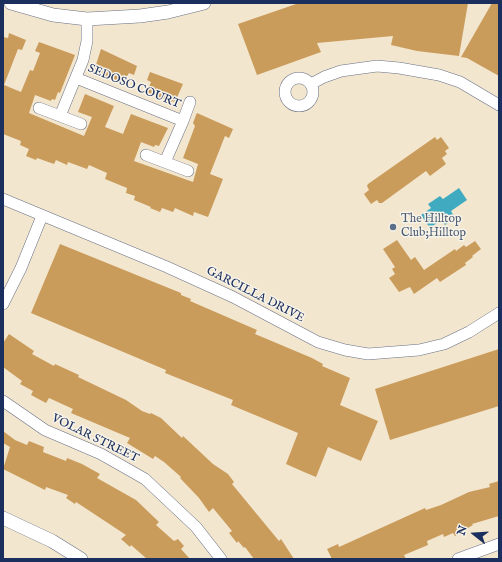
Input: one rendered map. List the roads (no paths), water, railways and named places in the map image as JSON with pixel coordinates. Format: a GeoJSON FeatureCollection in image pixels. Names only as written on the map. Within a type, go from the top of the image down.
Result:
{"type":"FeatureCollection","features":[{"type":"Feature","properties":{"kind":"street"},"geometry":{"type":"LineString","coordinates":[[11,3],[53,15],[87,19],[140,16],[168,12],[203,3]]}},
{"type":"Feature","properties":{"kind":"street","name":"SEDOSO COURT"},"geometry":{"type":"LineString","coordinates":[[60,116],[83,60],[87,41],[87,19]]}},
{"type":"Feature","properties":{"kind":"street"},"geometry":{"type":"LineString","coordinates":[[311,84],[324,77],[341,71],[377,66],[399,68],[439,75],[460,82],[499,105]]}},
{"type":"Feature","properties":{"kind":"street","name":"SEDOSO COURT"},"geometry":{"type":"LineString","coordinates":[[76,78],[183,121]]}},
{"type":"Feature","properties":{"kind":"street","name":"SEDOSO COURT"},"geometry":{"type":"LineString","coordinates":[[165,162],[190,102]]}},
{"type":"Feature","properties":{"kind":"street"},"geometry":{"type":"LineString","coordinates":[[39,108],[81,124]]}},
{"type":"Feature","properties":{"kind":"street"},"geometry":{"type":"LineString","coordinates":[[146,155],[188,171]]}},
{"type":"Feature","properties":{"kind":"street","name":"GARCILLA DRIVE"},"geometry":{"type":"LineString","coordinates":[[3,199],[160,264],[234,297],[318,342],[345,350],[368,354],[419,350],[444,344],[469,332],[499,313]]}},
{"type":"Feature","properties":{"kind":"street"},"geometry":{"type":"LineString","coordinates":[[3,304],[21,268],[42,216]]}},
{"type":"Feature","properties":{"kind":"street","name":"VOLAR STREET"},"geometry":{"type":"LineString","coordinates":[[3,400],[45,430],[101,454],[145,479],[196,527],[221,559]]}},
{"type":"Feature","properties":{"kind":"street"},"geometry":{"type":"LineString","coordinates":[[3,518],[52,541],[81,559]]}},
{"type":"Feature","properties":{"kind":"street"},"geometry":{"type":"LineString","coordinates":[[458,559],[499,544]]}},
{"type":"Feature","properties":{"kind":"water"},"geometry":{"type":"Polygon","coordinates":[[[459,188],[467,200],[451,211],[455,218],[445,225],[441,220],[430,228],[421,215],[431,208],[428,204],[440,196],[443,199],[459,188]]]}},
{"type":"Feature","properties":{"kind":"place","name":"The Hilltop Club;Hilltop"},"geometry":{"type":"Point","coordinates":[393,227]}}]}
